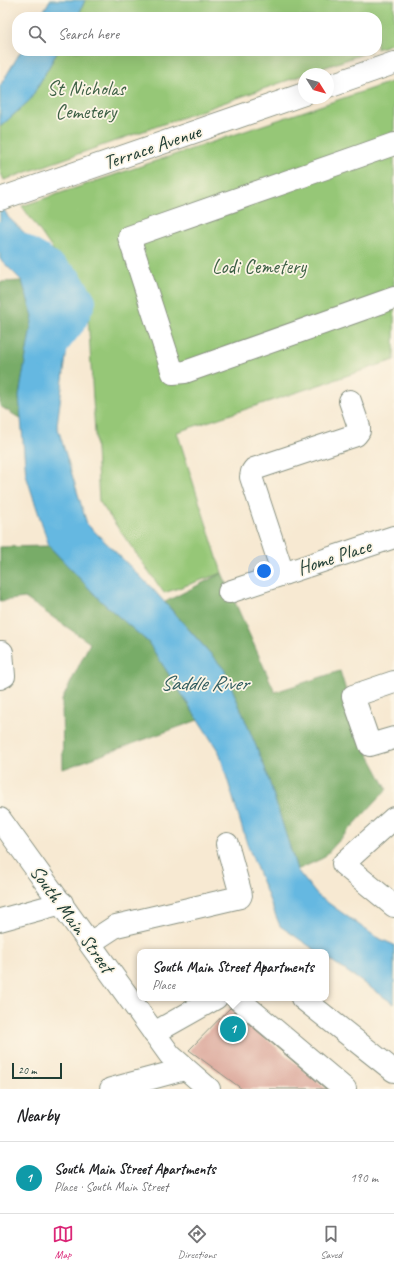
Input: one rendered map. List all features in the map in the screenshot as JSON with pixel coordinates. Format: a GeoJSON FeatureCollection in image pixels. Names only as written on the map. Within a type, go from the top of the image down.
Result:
{"type":"FeatureCollection","features":[{"type":"Feature","properties":{"kind":"street"},"geometry":{"type":"LineString","coordinates":[[334,84],[394,63]]}},
{"type":"Feature","properties":{"kind":"street","name":"Terrace Avenue"},"geometry":{"type":"LineString","coordinates":[[7,197],[298,96]]}},
{"type":"Feature","properties":{"kind":"street"},"geometry":{"type":"LineString","coordinates":[[394,144],[129,237],[173,373],[185,372],[394,298]]}},
{"type":"Feature","properties":{"kind":"street"},"geometry":{"type":"LineString","coordinates":[[283,574],[251,477],[252,472],[254,469],[356,435],[359,431],[359,427],[350,401]]}},
{"type":"Feature","properties":{"kind":"street","name":"Home Place"},"geometry":{"type":"LineString","coordinates":[[229,592],[394,537]]}},
{"type":"Feature","properties":{"kind":"street"},"geometry":{"type":"LineString","coordinates":[[0,652],[2,652],[4,676],[0,678]]}},
{"type":"Feature","properties":{"kind":"street"},"geometry":{"type":"LineString","coordinates":[[394,682],[353,696],[370,745],[394,738]]}},
{"type":"Feature","properties":{"kind":"street"},"geometry":{"type":"LineString","coordinates":[[394,818],[343,864],[394,906]]}},
{"type":"Feature","properties":{"kind":"street","name":"South Main Street"},"geometry":{"type":"LineString","coordinates":[[0,819],[62,903],[170,1055],[209,1089]]}},
{"type":"Feature","properties":{"kind":"street"},"geometry":{"type":"LineString","coordinates":[[90,943],[116,926],[240,897],[241,893],[227,844]]}},
{"type":"Feature","properties":{"kind":"street"},"geometry":{"type":"LineString","coordinates":[[0,920],[62,903]]}},
{"type":"Feature","properties":{"kind":"street"},"geometry":{"type":"LineString","coordinates":[[154,1033],[211,1001]]}},
{"type":"Feature","properties":{"kind":"street"},"geometry":{"type":"LineString","coordinates":[[241,1001],[345,1089]]}},
{"type":"Feature","properties":{"kind":"street"},"geometry":{"type":"LineString","coordinates":[[306,1001],[394,1071]]}},
{"type":"Feature","properties":{"kind":"street"},"geometry":{"type":"LineString","coordinates":[[111,1089],[148,1084],[185,1069]]}},
{"type":"Feature","properties":{"kind":"green space","name":"St Nicholas Cemetery"},"geometry":{"type":"Polygon","coordinates":[[[85,0],[394,0],[394,43],[382,47],[382,12],[80,12],[85,0]]]}},
{"type":"Feature","properties":{"kind":"green space","name":"St Nicholas Cemetery"},"geometry":{"type":"Polygon","coordinates":[[[55,56],[357,56],[323,68],[298,68],[298,77],[4,180],[0,171],[0,127],[30,100],[55,56]]]}},
{"type":"Feature","properties":{"kind":"green space","name":"Lodi Cemetery"},"geometry":{"type":"Polygon","coordinates":[[[394,81],[394,360],[177,432],[222,573],[164,593],[99,501],[87,298],[22,206],[326,104],[334,104],[334,101],[394,81]]]}},
{"type":"Feature","properties":{"kind":"green space"},"geometry":{"type":"Polygon","coordinates":[[[22,281],[33,316],[19,396],[21,419],[0,406],[0,282],[22,281]]]}},
{"type":"Feature","properties":{"kind":"green space"},"geometry":{"type":"Polygon","coordinates":[[[49,546],[102,602],[148,642],[198,720],[63,769],[62,700],[90,643],[25,598],[0,601],[0,547],[49,546]]]}},
{"type":"Feature","properties":{"kind":"green space"},"geometry":{"type":"Polygon","coordinates":[[[222,573],[275,692],[340,671],[361,740],[387,789],[323,858],[297,870],[265,768],[224,669],[165,602],[222,573]]]}},
{"type":"Feature","properties":{"kind":"water"},"geometry":{"type":"Polygon","coordinates":[[[50,0],[85,0],[80,12],[43,12],[50,0]]]}},
{"type":"Feature","properties":{"kind":"water"},"geometry":{"type":"Polygon","coordinates":[[[18,56],[55,56],[30,100],[0,127],[0,86],[18,56]]]}},
{"type":"Feature","properties":{"kind":"water","name":"Saddle River"},"geometry":{"type":"Polygon","coordinates":[[[0,202],[8,217],[37,245],[64,279],[72,311],[57,425],[87,524],[150,586],[224,669],[265,768],[297,870],[317,895],[376,937],[394,945],[394,1004],[329,959],[329,949],[314,949],[280,926],[247,844],[219,752],[148,642],[102,602],[49,546],[26,475],[19,396],[33,316],[22,281],[0,259],[0,202]]]}},
{"type":"Feature","properties":{"kind":"building"},"geometry":{"type":"Polygon","coordinates":[[[230,1008],[326,1089],[242,1089],[189,1050],[230,1008]]]}},
{"type":"Feature","properties":{"kind":"waterway","name":"Saddle River"},"geometry":{"type":"LineString","coordinates":[[0,236],[41,260],[67,280],[81,301],[71,322],[55,342],[50,356]]}},
{"type":"Feature","properties":{"kind":"place","name":"South Main Street Apartments"},"geometry":{"type":"Point","coordinates":[233,1029]}}]}
